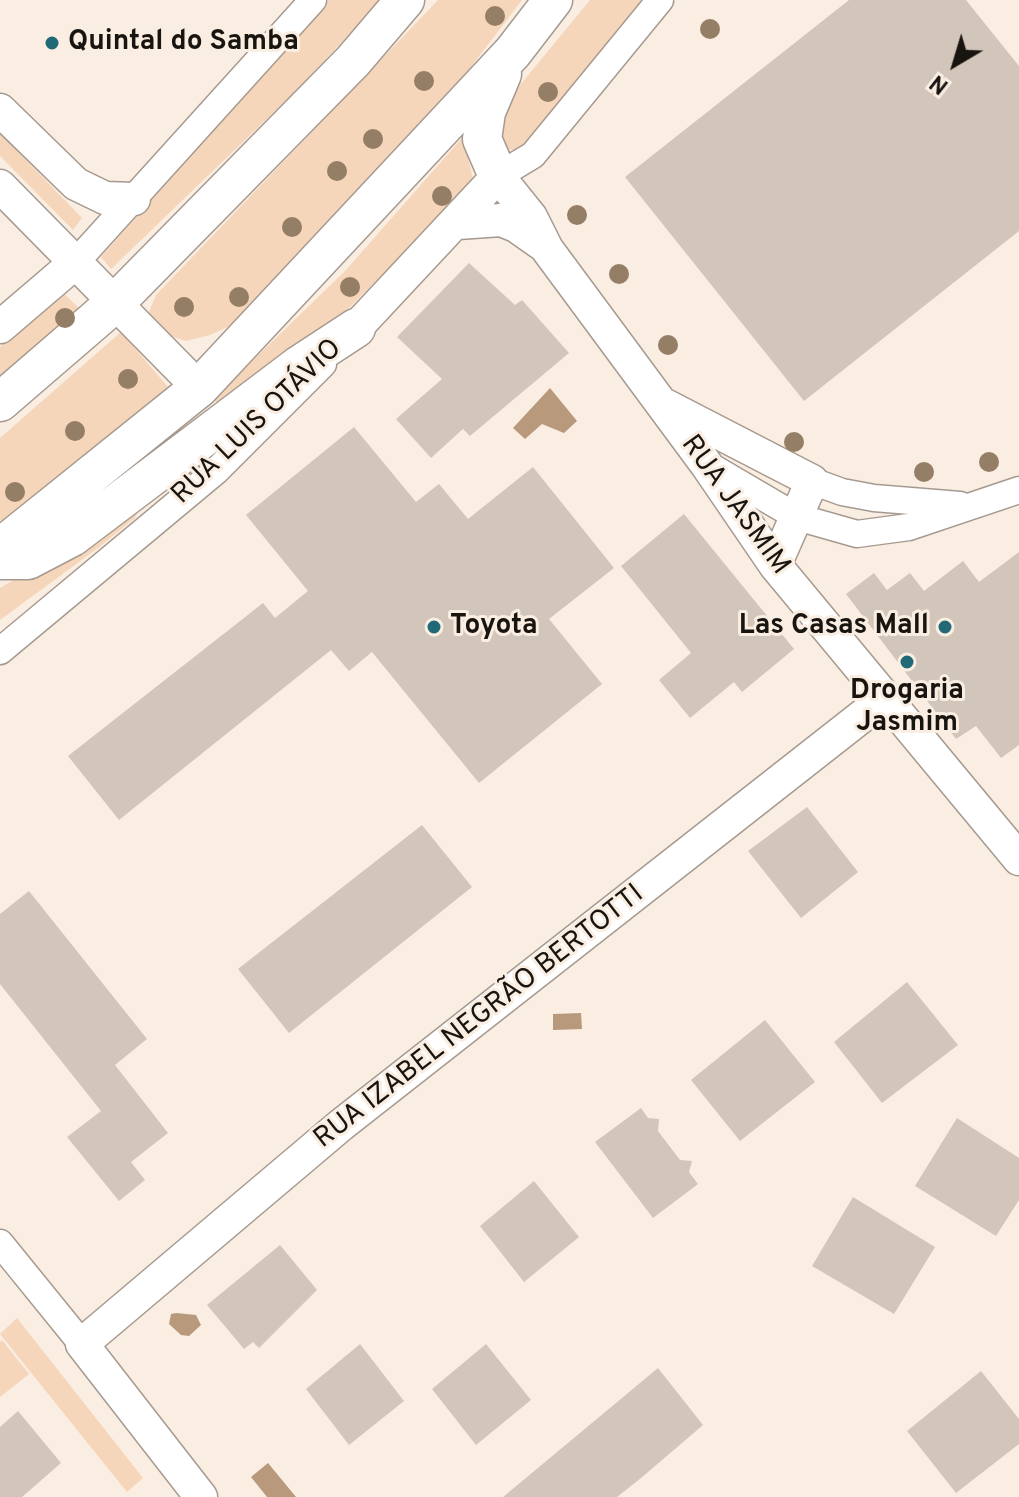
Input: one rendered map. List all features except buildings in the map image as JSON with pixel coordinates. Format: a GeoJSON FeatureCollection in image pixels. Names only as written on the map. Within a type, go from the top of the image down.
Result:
{"type":"FeatureCollection","features":[{"type":"Feature","properties":{"kind":"highway"},"geometry":{"type":"LineString","coordinates":[[0,402],[116,302],[353,61],[405,0]]}},
{"type":"Feature","properties":{"kind":"highway"},"geometry":{"type":"LineString","coordinates":[[0,548],[199,388],[513,52],[553,0]]}},
{"type":"Feature","properties":{"kind":"highway"},"geometry":{"type":"LineString","coordinates":[[498,176],[482,139],[486,112],[513,52]]}},
{"type":"Feature","properties":{"kind":"highway"},"geometry":{"type":"LineString","coordinates":[[0,560],[28,560],[72,537],[298,366],[356,328]]}},
{"type":"Feature","properties":{"kind":"highway"},"geometry":{"type":"LineString","coordinates":[[0,411],[42,366]]}},
{"type":"Feature","properties":{"kind":"main road"},"geometry":{"type":"LineString","coordinates":[[0,110],[76,184],[105,198],[134,199]]}},
{"type":"Feature","properties":{"kind":"main road","name":"RUA LUIS OTÁVIO"},"geometry":{"type":"LineString","coordinates":[[356,328],[458,223],[498,176]]}},
{"type":"Feature","properties":{"kind":"main road","name":"RUA JASMIM"},"geometry":{"type":"LineString","coordinates":[[498,176],[531,217],[547,249],[706,464],[775,565],[1019,859]]}},
{"type":"Feature","properties":{"kind":"main road"},"geometry":{"type":"LineString","coordinates":[[0,186],[199,388]]}},
{"type":"Feature","properties":{"kind":"main road"},"geometry":{"type":"LineString","coordinates":[[458,223],[501,220],[516,226],[547,249]]}},
{"type":"Feature","properties":{"kind":"main road"},"geometry":{"type":"LineString","coordinates":[[0,327],[76,262]]}},
{"type":"Feature","properties":{"kind":"main road"},"geometry":{"type":"LineString","coordinates":[[659,402],[812,481],[775,565]]}},
{"type":"Feature","properties":{"kind":"main road","name":"RUA IZABEL NEGRÃO BERTOTTI"},"geometry":{"type":"LineString","coordinates":[[82,1344],[341,1125],[884,699]]}},
{"type":"Feature","properties":{"kind":"main road"},"geometry":{"type":"LineString","coordinates":[[82,1344],[201,1497]]}},
{"type":"Feature","properties":{"kind":"street"},"geometry":{"type":"LineString","coordinates":[[76,262],[313,0]]}},
{"type":"Feature","properties":{"kind":"street"},"geometry":{"type":"LineString","coordinates":[[498,176],[533,155],[660,0]]}},
{"type":"Feature","properties":{"kind":"street","name":"RUA LUIS OTÁVIO"},"geometry":{"type":"LineString","coordinates":[[0,651],[216,471],[356,328]]}},
{"type":"Feature","properties":{"kind":"street"},"geometry":{"type":"LineString","coordinates":[[706,464],[797,517],[857,534],[878,534],[1019,490]]}},
{"type":"Feature","properties":{"kind":"street"},"geometry":{"type":"LineString","coordinates":[[812,481],[842,492],[892,501],[972,505]]}},
{"type":"Feature","properties":{"kind":"street"},"geometry":{"type":"LineString","coordinates":[[0,1243],[82,1344]]}},
{"type":"Feature","properties":{"kind":"shaded area"},"geometry":{"type":"Polygon","coordinates":[[[329,0],[381,0],[298,89],[111,269],[101,257],[329,0]]]}},
{"type":"Feature","properties":{"kind":"shaded area"},"geometry":{"type":"Polygon","coordinates":[[[438,0],[522,0],[451,93],[241,321],[210,335],[186,341],[164,334],[149,312],[156,295],[438,0]]]}},
{"type":"Feature","properties":{"kind":"shaded area"},"geometry":{"type":"Polygon","coordinates":[[[590,0],[649,0],[527,142],[516,150],[503,149],[493,134],[502,107],[590,0]]]}},
{"type":"Feature","properties":{"kind":"shaded area"},"geometry":{"type":"Polygon","coordinates":[[[0,133],[82,218],[73,230],[0,156],[0,133]]]}},
{"type":"Feature","properties":{"kind":"shaded area"},"geometry":{"type":"Polygon","coordinates":[[[463,137],[474,183],[309,348],[227,412],[213,399],[346,270],[463,137]]]}},
{"type":"Feature","properties":{"kind":"shaded area"},"geometry":{"type":"Polygon","coordinates":[[[60,290],[82,311],[0,384],[0,347],[60,290]]]}},
{"type":"Feature","properties":{"kind":"shaded area"},"geometry":{"type":"Polygon","coordinates":[[[121,332],[168,387],[22,513],[0,521],[0,438],[121,332]]]}},
{"type":"Feature","properties":{"kind":"shaded area"},"geometry":{"type":"Polygon","coordinates":[[[550,388],[577,421],[564,433],[542,424],[525,439],[513,428],[550,388]]]}},
{"type":"Feature","properties":{"kind":"shaded area"},"geometry":{"type":"Polygon","coordinates":[[[142,504],[135,518],[0,620],[0,588],[142,504]]]}},
{"type":"Feature","properties":{"kind":"shaded area"},"geometry":{"type":"Polygon","coordinates":[[[581,1013],[582,1029],[553,1030],[553,1014],[581,1013]]]}},
{"type":"Feature","properties":{"kind":"shaded area"},"geometry":{"type":"Polygon","coordinates":[[[171,1314],[196,1315],[201,1325],[189,1336],[181,1335],[169,1324],[171,1314]]]}},
{"type":"Feature","properties":{"kind":"shaded area"},"geometry":{"type":"Polygon","coordinates":[[[17,1318],[143,1478],[127,1492],[0,1334],[17,1318]]]}},
{"type":"Feature","properties":{"kind":"shaded area"},"geometry":{"type":"Polygon","coordinates":[[[2,1340],[29,1374],[0,1397],[0,1342],[2,1340]]]}},
{"type":"Feature","properties":{"kind":"shaded area"},"geometry":{"type":"Polygon","coordinates":[[[268,1463],[296,1497],[267,1497],[251,1477],[268,1463]]]}},
{"type":"Feature","properties":{"kind":"place","name":"Quintal do Samba"},"geometry":{"type":"Point","coordinates":[52,43]}},
{"type":"Feature","properties":{"kind":"place","name":"Toyota"},"geometry":{"type":"Point","coordinates":[434,627]}},
{"type":"Feature","properties":{"kind":"place","name":"Las Casas Mall"},"geometry":{"type":"Point","coordinates":[945,627]}},
{"type":"Feature","properties":{"kind":"place","name":"Drogaria Jasmim"},"geometry":{"type":"Point","coordinates":[907,662]}}]}
